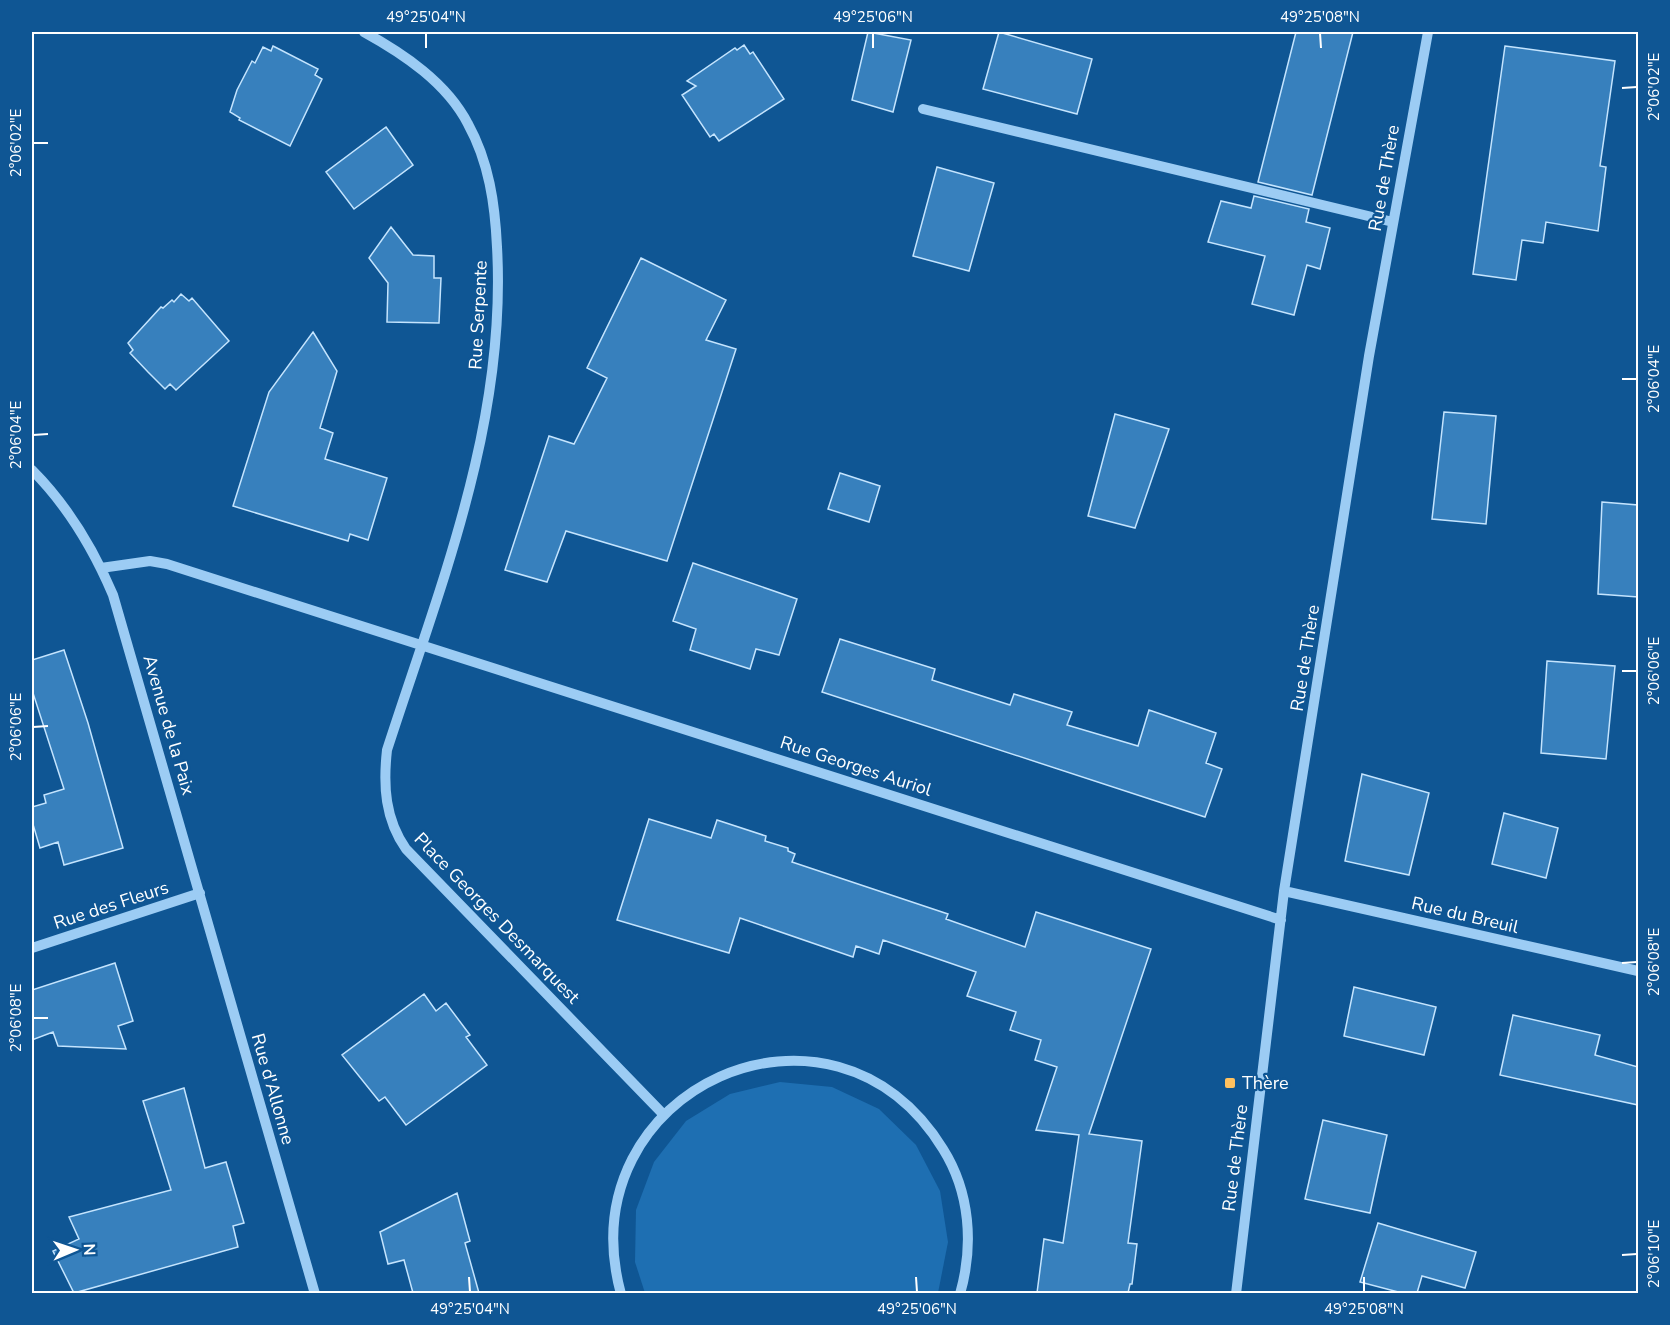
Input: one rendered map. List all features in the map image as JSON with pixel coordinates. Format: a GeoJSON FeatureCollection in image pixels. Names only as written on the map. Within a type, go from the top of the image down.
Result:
{"type":"FeatureCollection","features":[{"type":"Feature","properties":{"kind":"street","name":"Rue Serpente"},"geometry":{"type":"LineString","coordinates":[[364,32],[435,81],[468,122],[487,170],[496,236],[498,311],[483,436],[461,524],[421,644]]}},
{"type":"Feature","properties":{"kind":"street","name":"Rue de Thère"},"geometry":{"type":"LineString","coordinates":[[1236,1293],[1284,891],[1368,356],[1428,32]]}},
{"type":"Feature","properties":{"kind":"street"},"geometry":{"type":"LineString","coordinates":[[923,109],[1393,222]]}},
{"type":"Feature","properties":{"kind":"street","name":"Avenue de la Paix"},"geometry":{"type":"LineString","coordinates":[[32,470],[75,520],[102,568],[123,626],[200,893]]}},
{"type":"Feature","properties":{"kind":"street"},"geometry":{"type":"LineString","coordinates":[[102,568],[142,561],[167,564],[421,644]]}},
{"type":"Feature","properties":{"kind":"street","name":"Rue Georges Auriol"},"geometry":{"type":"LineString","coordinates":[[421,644],[1281,920]]}},
{"type":"Feature","properties":{"kind":"street","name":"Place Georges Desmarquest"},"geometry":{"type":"LineString","coordinates":[[421,644],[387,750],[386,794],[395,833],[406,849],[663,1114]]}},
{"type":"Feature","properties":{"kind":"street","name":"Rue du Breuil"},"geometry":{"type":"LineString","coordinates":[[1284,891],[1638,971]]}},
{"type":"Feature","properties":{"kind":"street","name":"Rue des Fleurs"},"geometry":{"type":"LineString","coordinates":[[32,948],[200,893]]}},
{"type":"Feature","properties":{"kind":"street","name":"Rue d'Allonne"},"geometry":{"type":"LineString","coordinates":[[200,893],[315,1293]]}},
{"type":"Feature","properties":{"kind":"street"},"geometry":{"type":"LineString","coordinates":[[621,1293],[615,1270],[614,1213],[631,1160],[663,1114],[684,1096],[708,1081],[733,1070],[760,1063],[816,1062],[870,1079],[908,1105],[933,1132],[959,1182],[969,1237],[967,1265],[960,1293]]}},
{"type":"Feature","properties":{"kind":"shaded area"},"geometry":{"type":"Polygon","coordinates":[[[780,1082],[832,1087],[879,1109],[916,1145],[940,1191],[948,1242],[938,1293],[645,1293],[635,1262],[636,1210],[654,1162],[686,1121],[730,1094],[780,1082]]]}},
{"type":"Feature","properties":{"kind":"building"},"geometry":{"type":"Polygon","coordinates":[[[868,32],[911,40],[893,112],[852,100],[868,32]]]}},
{"type":"Feature","properties":{"kind":"building"},"geometry":{"type":"Polygon","coordinates":[[[999,32],[1092,59],[1077,114],[983,89],[999,32]]]}},
{"type":"Feature","properties":{"kind":"building"},"geometry":{"type":"Polygon","coordinates":[[[1296,32],[1353,32],[1312,195],[1258,182],[1296,32]]]}},
{"type":"Feature","properties":{"kind":"building"},"geometry":{"type":"Polygon","coordinates":[[[744,45],[750,54],[753,52],[784,99],[719,141],[714,134],[710,137],[682,95],[696,86],[687,81],[735,48],[737,50],[744,45]]]}},
{"type":"Feature","properties":{"kind":"building"},"geometry":{"type":"Polygon","coordinates":[[[273,46],[318,69],[315,75],[322,79],[290,146],[239,120],[240,118],[230,112],[237,90],[252,61],[255,63],[263,47],[271,51],[273,46]]]}},
{"type":"Feature","properties":{"kind":"building"},"geometry":{"type":"Polygon","coordinates":[[[1505,46],[1615,61],[1600,166],[1606,167],[1598,231],[1546,222],[1543,243],[1522,240],[1516,280],[1473,274],[1505,46]]]}},
{"type":"Feature","properties":{"kind":"building"},"geometry":{"type":"Polygon","coordinates":[[[386,127],[413,165],[354,209],[326,172],[386,127]]]}},
{"type":"Feature","properties":{"kind":"building"},"geometry":{"type":"Polygon","coordinates":[[[937,167],[994,183],[969,271],[913,256],[937,167]]]}},
{"type":"Feature","properties":{"kind":"building"},"geometry":{"type":"Polygon","coordinates":[[[1254,196],[1309,209],[1306,222],[1330,228],[1320,269],[1307,265],[1294,315],[1252,304],[1265,256],[1208,242],[1221,201],[1251,208],[1254,196]]]}},
{"type":"Feature","properties":{"kind":"building"},"geometry":{"type":"Polygon","coordinates":[[[391,227],[413,255],[434,256],[434,278],[441,278],[439,323],[387,322],[388,283],[369,258],[391,227]]]}},
{"type":"Feature","properties":{"kind":"building"},"geometry":{"type":"Polygon","coordinates":[[[641,258],[726,300],[706,340],[736,349],[667,561],[566,531],[547,582],[505,570],[549,436],[574,444],[607,378],[587,368],[641,258]]]}},
{"type":"Feature","properties":{"kind":"building"},"geometry":{"type":"Polygon","coordinates":[[[181,294],[189,301],[192,298],[229,341],[176,390],[170,384],[165,389],[130,353],[133,350],[128,343],[161,307],[163,308],[172,300],[174,302],[181,294]]]}},
{"type":"Feature","properties":{"kind":"building"},"geometry":{"type":"Polygon","coordinates":[[[313,332],[337,371],[320,428],[333,433],[325,459],[387,478],[368,540],[350,534],[348,541],[233,506],[269,392],[313,332]]]}},
{"type":"Feature","properties":{"kind":"building"},"geometry":{"type":"Polygon","coordinates":[[[1444,412],[1496,416],[1486,524],[1432,519],[1444,412]]]}},
{"type":"Feature","properties":{"kind":"building"},"geometry":{"type":"Polygon","coordinates":[[[1115,414],[1169,429],[1135,528],[1088,516],[1115,414]]]}},
{"type":"Feature","properties":{"kind":"building"},"geometry":{"type":"Polygon","coordinates":[[[840,473],[880,486],[869,522],[828,509],[840,473]]]}},
{"type":"Feature","properties":{"kind":"building"},"geometry":{"type":"Polygon","coordinates":[[[1602,502],[1638,505],[1638,597],[1598,594],[1602,502]]]}},
{"type":"Feature","properties":{"kind":"building"},"geometry":{"type":"Polygon","coordinates":[[[693,563],[797,599],[779,655],[756,649],[750,669],[690,650],[696,629],[673,621],[693,563]]]}},
{"type":"Feature","properties":{"kind":"building"},"geometry":{"type":"Polygon","coordinates":[[[840,639],[935,669],[932,680],[1010,705],[1014,694],[1072,712],[1067,725],[1138,746],[1149,710],[1216,733],[1206,763],[1222,769],[1205,817],[822,692],[840,639]]]}},
{"type":"Feature","properties":{"kind":"building"},"geometry":{"type":"Polygon","coordinates":[[[64,650],[88,723],[123,848],[64,865],[58,842],[40,848],[32,821],[32,807],[46,803],[44,795],[64,789],[32,690],[32,660],[64,650]]]}},
{"type":"Feature","properties":{"kind":"building"},"geometry":{"type":"Polygon","coordinates":[[[1547,661],[1615,666],[1606,759],[1541,753],[1547,661]]]}},
{"type":"Feature","properties":{"kind":"building"},"geometry":{"type":"Polygon","coordinates":[[[1362,774],[1429,793],[1409,875],[1345,861],[1362,774]]]}},
{"type":"Feature","properties":{"kind":"building"},"geometry":{"type":"Polygon","coordinates":[[[1504,813],[1558,828],[1546,878],[1492,864],[1504,813]]]}},
{"type":"Feature","properties":{"kind":"building"},"geometry":{"type":"Polygon","coordinates":[[[649,819],[711,838],[717,820],[766,836],[765,841],[788,848],[788,851],[795,854],[792,862],[948,914],[946,919],[1025,947],[1036,912],[1151,949],[1089,1134],[1142,1141],[1128,1243],[1137,1244],[1132,1284],[1130,1284],[1128,1293],[1037,1293],[1044,1239],[1063,1243],[1079,1135],[1036,1130],[1057,1067],[1035,1060],[1041,1040],[1010,1030],[1016,1012],[967,996],[976,972],[883,940],[879,954],[856,946],[853,957],[740,918],[729,953],[617,920],[649,819]]]}},
{"type":"Feature","properties":{"kind":"building"},"geometry":{"type":"Polygon","coordinates":[[[115,963],[133,1021],[118,1026],[126,1049],[58,1046],[53,1032],[32,1040],[32,990],[115,963]]]}},
{"type":"Feature","properties":{"kind":"building"},"geometry":{"type":"Polygon","coordinates":[[[1354,987],[1436,1007],[1424,1055],[1344,1036],[1354,987]]]}},
{"type":"Feature","properties":{"kind":"building"},"geometry":{"type":"Polygon","coordinates":[[[424,994],[436,1011],[446,1003],[470,1035],[466,1037],[487,1065],[406,1125],[385,1097],[379,1101],[342,1055],[424,994]]]}},
{"type":"Feature","properties":{"kind":"building"},"geometry":{"type":"Polygon","coordinates":[[[1513,1015],[1600,1035],[1595,1055],[1638,1067],[1638,1105],[1500,1075],[1513,1015]]]}},
{"type":"Feature","properties":{"kind":"building"},"geometry":{"type":"Polygon","coordinates":[[[184,1088],[205,1168],[226,1162],[244,1223],[233,1226],[238,1247],[74,1293],[53,1251],[79,1239],[69,1217],[171,1190],[143,1101],[184,1088]]]}},
{"type":"Feature","properties":{"kind":"building"},"geometry":{"type":"Polygon","coordinates":[[[1323,1120],[1387,1135],[1370,1213],[1305,1199],[1323,1120]]]}},
{"type":"Feature","properties":{"kind":"building"},"geometry":{"type":"Polygon","coordinates":[[[457,1193],[470,1241],[465,1243],[479,1293],[413,1293],[404,1260],[388,1264],[380,1232],[457,1193]]]}},
{"type":"Feature","properties":{"kind":"building"},"geometry":{"type":"Polygon","coordinates":[[[1378,1223],[1476,1252],[1465,1288],[1422,1276],[1417,1293],[1402,1293],[1360,1282],[1378,1223]]]}},
{"type":"Feature","properties":{"kind":"place","name":"Thère"},"geometry":{"type":"Point","coordinates":[1230,1083]}}]}
